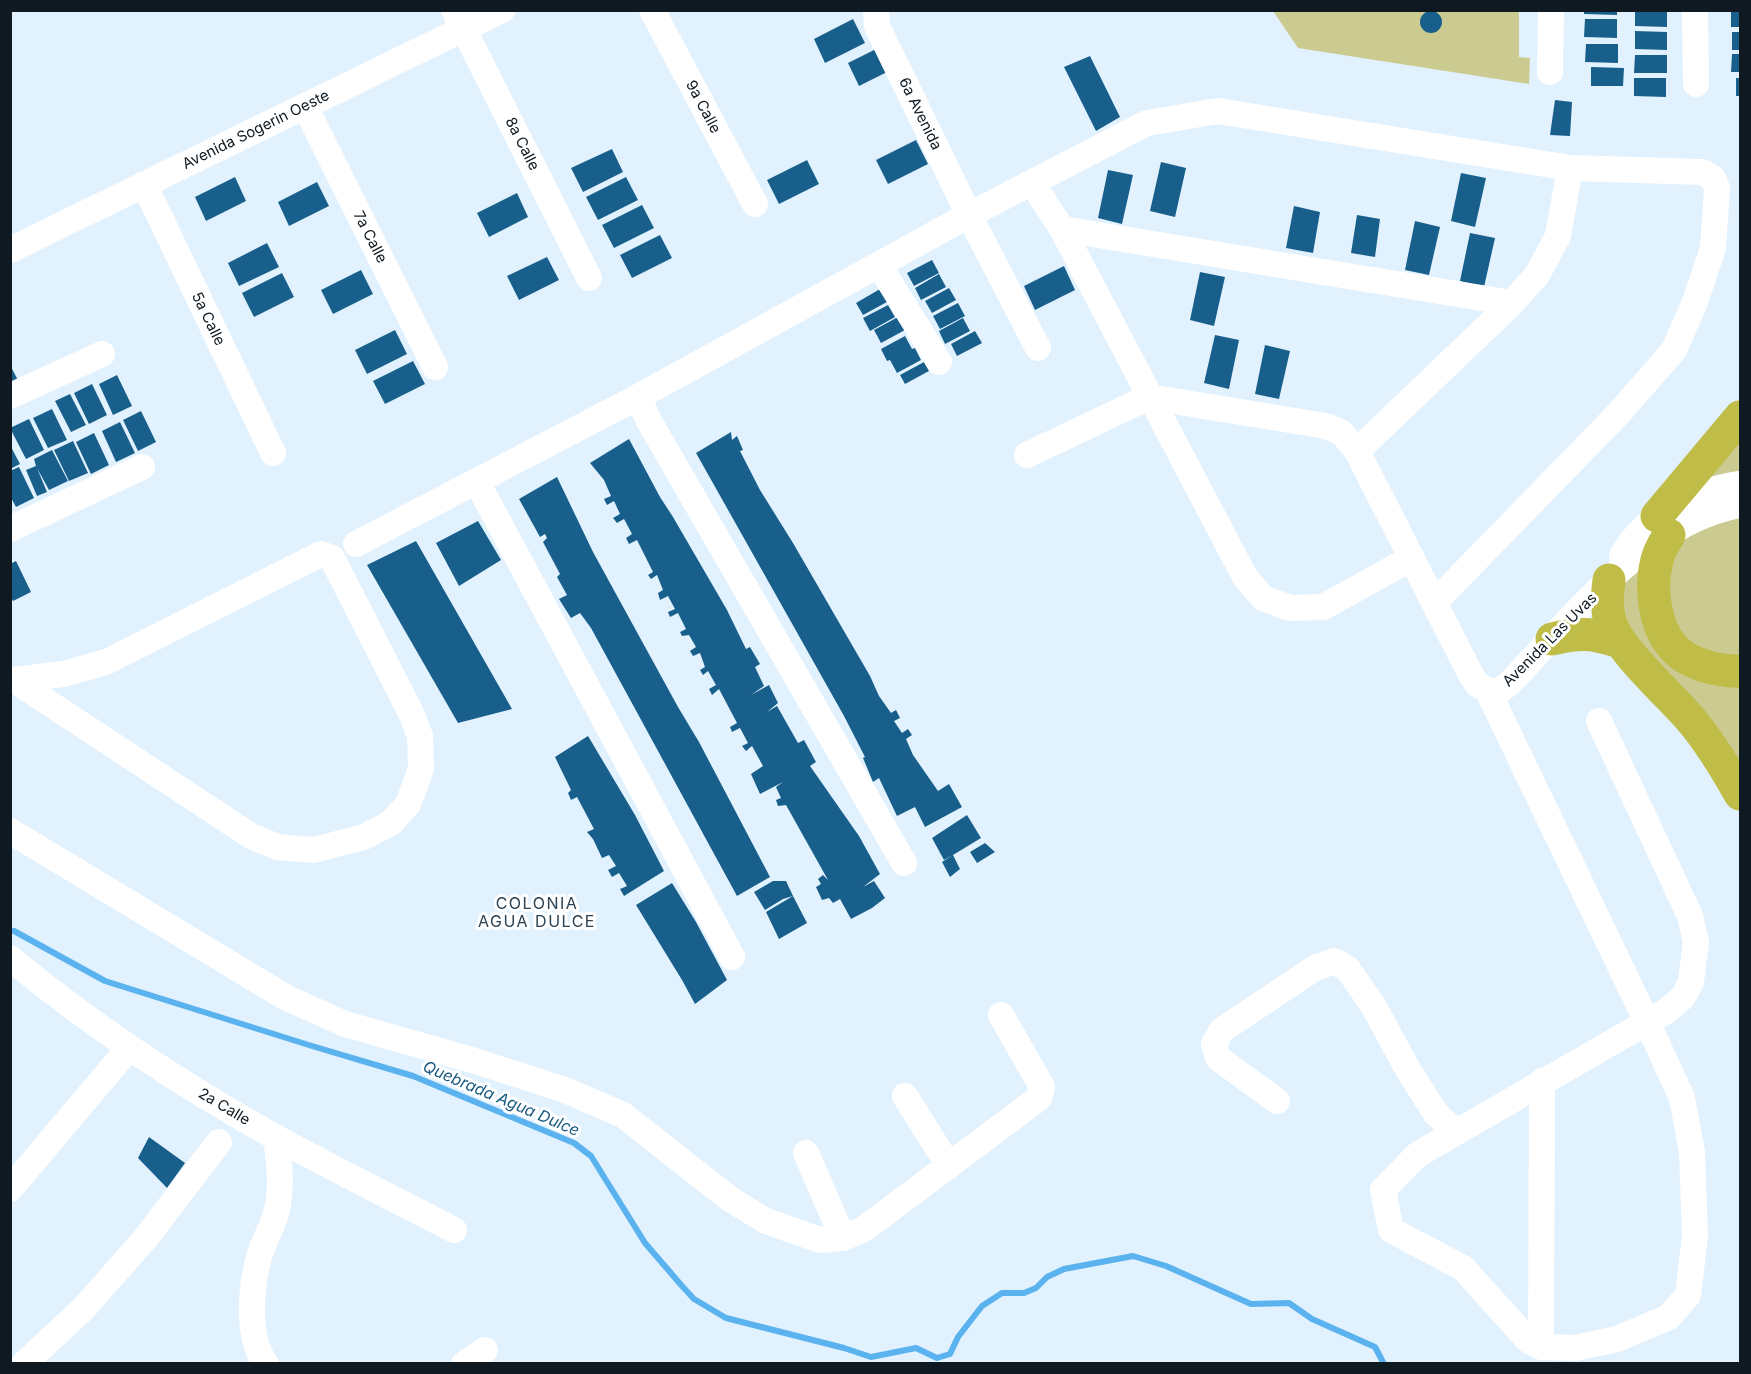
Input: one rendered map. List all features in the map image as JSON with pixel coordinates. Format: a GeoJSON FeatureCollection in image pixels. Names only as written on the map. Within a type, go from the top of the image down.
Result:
{"type":"FeatureCollection","features":[{"type":"Feature","properties":{"kind":"highway"},"geometry":{"type":"LineString","coordinates":[[1740,417],[1663,526],[1653,591],[1659,621],[1673,648],[1699,665],[1740,671]]}},
{"type":"Feature","properties":{"kind":"highway"},"geometry":{"type":"LineString","coordinates":[[1609,580],[1606,601],[1610,622],[1620,642],[1693,721],[1740,794]]}},
{"type":"Feature","properties":{"kind":"highway"},"geometry":{"type":"LineString","coordinates":[[1552,639],[1574,634],[1596,634],[1620,642]]}},
{"type":"Feature","properties":{"kind":"street","name":"Avenida Sogerin Oeste"},"geometry":{"type":"LineString","coordinates":[[10,250],[305,106],[459,20],[502,10]]}},
{"type":"Feature","properties":{"kind":"street","name":"9a Calle"},"geometry":{"type":"LineString","coordinates":[[652,10],[755,204]]}},
{"type":"Feature","properties":{"kind":"street","name":"6a Avenida"},"geometry":{"type":"LineString","coordinates":[[876,10],[877,26],[969,216],[1038,348]]}},
{"type":"Feature","properties":{"kind":"street"},"geometry":{"type":"LineString","coordinates":[[1550,72],[1551,10]]}},
{"type":"Feature","properties":{"kind":"street"},"geometry":{"type":"LineString","coordinates":[[1695,10],[1696,84]]}},
{"type":"Feature","properties":{"kind":"street","name":"8a Calle"},"geometry":{"type":"LineString","coordinates":[[459,20],[589,278]]}},
{"type":"Feature","properties":{"kind":"street","name":"7a Calle"},"geometry":{"type":"LineString","coordinates":[[305,106],[435,367]]}},
{"type":"Feature","properties":{"kind":"street"},"geometry":{"type":"LineString","coordinates":[[356,544],[638,397],[969,216],[1147,123],[1218,111],[1570,168],[1702,172],[1713,178],[1717,188],[1713,248],[1695,302],[1674,350],[1620,412],[1434,603]]}},
{"type":"Feature","properties":{"kind":"street"},"geometry":{"type":"LineString","coordinates":[[1357,451],[1512,303],[1537,275],[1558,236],[1570,168]]}},
{"type":"Feature","properties":{"kind":"street"},"geometry":{"type":"LineString","coordinates":[[1032,183],[1062,230],[1245,577],[1263,598],[1290,608],[1323,607],[1412,558]]}},
{"type":"Feature","properties":{"kind":"street","name":"5a Calle"},"geometry":{"type":"LineString","coordinates":[[144,184],[273,453]]}},
{"type":"Feature","properties":{"kind":"street"},"geometry":{"type":"LineString","coordinates":[[1062,230],[1512,303]]}},
{"type":"Feature","properties":{"kind":"street"},"geometry":{"type":"LineString","coordinates":[[879,265],[939,362]]}},
{"type":"Feature","properties":{"kind":"street"},"geometry":{"type":"LineString","coordinates":[[10,396],[102,354]]}},
{"type":"Feature","properties":{"kind":"street"},"geometry":{"type":"LineString","coordinates":[[638,397],[649,421],[904,863]]}},
{"type":"Feature","properties":{"kind":"street"},"geometry":{"type":"LineString","coordinates":[[1027,455],[1149,397],[1326,426],[1342,433],[1357,451],[1470,673],[1477,684],[1488,691],[1647,1022],[1682,1098],[1692,1152],[1695,1238],[1688,1295],[1668,1317],[1617,1339],[1575,1348],[1541,1347],[1528,1340],[1463,1268],[1392,1230],[1383,1190],[1417,1155],[1542,1081],[1647,1022],[1668,1010],[1683,997],[1690,982],[1696,942],[1690,916],[1599,721]]}},
{"type":"Feature","properties":{"kind":"street"},"geometry":{"type":"LineString","coordinates":[[10,529],[142,467]]}},
{"type":"Feature","properties":{"kind":"street"},"geometry":{"type":"LineString","coordinates":[[477,482],[732,957]]}},
{"type":"Feature","properties":{"kind":"street","name":"Avenida Las Uvas"},"geometry":{"type":"LineString","coordinates":[[1488,691],[1499,691],[1510,683],[1609,580],[1645,550],[1663,526],[1698,495],[1740,484]]}},
{"type":"Feature","properties":{"kind":"street","name":"Avenida Las Uvas"},"geometry":{"type":"LineString","coordinates":[[1663,526],[1740,505]]}},
{"type":"Feature","properties":{"kind":"street"},"geometry":{"type":"LineString","coordinates":[[321,554],[332,558],[411,713],[420,736],[421,769],[408,804],[392,823],[364,837],[314,850],[276,847],[251,836],[12,681],[63,674],[106,662],[321,554]]}},
{"type":"Feature","properties":{"kind":"street"},"geometry":{"type":"LineString","coordinates":[[10,831],[285,997],[345,1024],[472,1060],[565,1090],[623,1115],[730,1199],[766,1221],[820,1240],[843,1238],[864,1229],[1039,1098],[1042,1087],[1001,1015]]}},
{"type":"Feature","properties":{"kind":"street","name":"2a Calle"},"geometry":{"type":"LineString","coordinates":[[10,958],[129,1047],[189,1086],[276,1137],[454,1230]]}},
{"type":"Feature","properties":{"kind":"street"},"geometry":{"type":"LineString","coordinates":[[1277,1101],[1218,1058],[1214,1044],[1222,1030],[1315,968],[1334,961],[1347,968],[1373,1005],[1407,1068],[1436,1114],[1457,1132]]}},
{"type":"Feature","properties":{"kind":"street"},"geometry":{"type":"LineString","coordinates":[[10,1189],[129,1047]]}},
{"type":"Feature","properties":{"kind":"street"},"geometry":{"type":"LineString","coordinates":[[1541,1347],[1542,1081]]}},
{"type":"Feature","properties":{"kind":"street"},"geometry":{"type":"LineString","coordinates":[[905,1096],[950,1166]]}},
{"type":"Feature","properties":{"kind":"street"},"geometry":{"type":"LineString","coordinates":[[260,1362],[252,1334],[252,1306],[259,1259],[278,1207],[280,1169],[276,1137]]}},
{"type":"Feature","properties":{"kind":"street"},"geometry":{"type":"LineString","coordinates":[[24,1364],[84,1308],[145,1239],[219,1142]]}},
{"type":"Feature","properties":{"kind":"street"},"geometry":{"type":"LineString","coordinates":[[806,1153],[843,1238]]}},
{"type":"Feature","properties":{"kind":"street"},"geometry":{"type":"LineString","coordinates":[[464,1364],[485,1350]]}},
{"type":"Feature","properties":{"kind":"green space"},"geometry":{"type":"Polygon","coordinates":[[[1273,11],[1519,11],[1519,57],[1530,58],[1529,84],[1298,48],[1273,11]]]}},
{"type":"Feature","properties":{"kind":"green space"},"geometry":{"type":"Polygon","coordinates":[[[1740,417],[1740,794],[1620,642],[1609,580],[1740,417]]]}},
{"type":"Feature","properties":{"kind":"building"},"geometry":{"type":"Polygon","coordinates":[[[1584,10],[1617,10],[1617,15],[1584,14],[1584,10]]]}},
{"type":"Feature","properties":{"kind":"building"},"geometry":{"type":"Polygon","coordinates":[[[1635,10],[1667,10],[1667,27],[1635,26],[1635,10]]]}},
{"type":"Feature","properties":{"kind":"building"},"geometry":{"type":"Polygon","coordinates":[[[1731,10],[1740,10],[1740,27],[1731,27],[1731,10]]]}},
{"type":"Feature","properties":{"kind":"building"},"geometry":{"type":"Polygon","coordinates":[[[1431,11],[1439,14],[1442,22],[1439,30],[1431,33],[1423,30],[1420,22],[1423,14],[1431,11]]]}},
{"type":"Feature","properties":{"kind":"building"},"geometry":{"type":"Polygon","coordinates":[[[853,19],[865,43],[825,63],[814,39],[853,19]]]}},
{"type":"Feature","properties":{"kind":"building"},"geometry":{"type":"Polygon","coordinates":[[[1585,19],[1617,19],[1617,38],[1584,37],[1585,19]]]}},
{"type":"Feature","properties":{"kind":"building"},"geometry":{"type":"Polygon","coordinates":[[[1635,31],[1667,32],[1667,50],[1635,49],[1635,31]]]}},
{"type":"Feature","properties":{"kind":"building"},"geometry":{"type":"Polygon","coordinates":[[[1732,32],[1740,32],[1740,50],[1732,50],[1732,32]]]}},
{"type":"Feature","properties":{"kind":"building"},"geometry":{"type":"Polygon","coordinates":[[[1586,44],[1618,44],[1618,63],[1585,62],[1586,44]]]}},
{"type":"Feature","properties":{"kind":"building"},"geometry":{"type":"Polygon","coordinates":[[[878,48],[889,71],[859,86],[848,63],[878,48]]]}},
{"type":"Feature","properties":{"kind":"building"},"geometry":{"type":"Polygon","coordinates":[[[1732,54],[1740,54],[1740,72],[1731,72],[1732,54]]]}},
{"type":"Feature","properties":{"kind":"building"},"geometry":{"type":"Polygon","coordinates":[[[1635,55],[1667,55],[1667,73],[1634,73],[1635,55]]]}},
{"type":"Feature","properties":{"kind":"building"},"geometry":{"type":"Polygon","coordinates":[[[1090,56],[1120,117],[1096,131],[1064,67],[1090,56]]]}},
{"type":"Feature","properties":{"kind":"building"},"geometry":{"type":"Polygon","coordinates":[[[1591,67],[1624,68],[1623,86],[1591,86],[1591,67]]]}},
{"type":"Feature","properties":{"kind":"building"},"geometry":{"type":"Polygon","coordinates":[[[1634,78],[1666,78],[1666,97],[1634,96],[1634,78]]]}},
{"type":"Feature","properties":{"kind":"building"},"geometry":{"type":"Polygon","coordinates":[[[1736,78],[1740,78],[1740,96],[1736,96],[1736,78]]]}},
{"type":"Feature","properties":{"kind":"building"},"geometry":{"type":"Polygon","coordinates":[[[1555,100],[1572,102],[1570,136],[1550,135],[1555,100]]]}},
{"type":"Feature","properties":{"kind":"building"},"geometry":{"type":"Polygon","coordinates":[[[916,140],[928,164],[888,184],[876,160],[916,140]]]}},
{"type":"Feature","properties":{"kind":"building"},"geometry":{"type":"Polygon","coordinates":[[[612,149],[623,172],[583,192],[571,168],[612,149]]]}},
{"type":"Feature","properties":{"kind":"building"},"geometry":{"type":"Polygon","coordinates":[[[807,160],[819,184],[779,204],[767,180],[807,160]]]}},
{"type":"Feature","properties":{"kind":"building"},"geometry":{"type":"Polygon","coordinates":[[[1161,162],[1186,168],[1175,217],[1150,211],[1161,162]]]}},
{"type":"Feature","properties":{"kind":"building"},"geometry":{"type":"Polygon","coordinates":[[[1108,170],[1133,175],[1122,224],[1098,218],[1108,170]]]}},
{"type":"Feature","properties":{"kind":"building"},"geometry":{"type":"Polygon","coordinates":[[[1461,173],[1486,178],[1475,227],[1451,221],[1461,173]]]}},
{"type":"Feature","properties":{"kind":"building"},"geometry":{"type":"Polygon","coordinates":[[[235,177],[246,201],[206,221],[195,197],[235,177]]]}},
{"type":"Feature","properties":{"kind":"building"},"geometry":{"type":"Polygon","coordinates":[[[626,177],[638,200],[598,220],[586,197],[626,177]]]}},
{"type":"Feature","properties":{"kind":"building"},"geometry":{"type":"Polygon","coordinates":[[[317,182],[329,206],[289,226],[278,202],[317,182]]]}},
{"type":"Feature","properties":{"kind":"building"},"geometry":{"type":"Polygon","coordinates":[[[517,193],[528,217],[489,237],[477,213],[517,193]]]}},
{"type":"Feature","properties":{"kind":"building"},"geometry":{"type":"Polygon","coordinates":[[[642,205],[654,228],[614,248],[602,225],[642,205]]]}},
{"type":"Feature","properties":{"kind":"building"},"geometry":{"type":"Polygon","coordinates":[[[1294,206],[1320,212],[1313,253],[1286,248],[1294,206]]]}},
{"type":"Feature","properties":{"kind":"building"},"geometry":{"type":"Polygon","coordinates":[[[1357,215],[1380,219],[1375,257],[1351,253],[1357,215]]]}},
{"type":"Feature","properties":{"kind":"building"},"geometry":{"type":"Polygon","coordinates":[[[1415,221],[1440,227],[1429,275],[1405,270],[1415,221]]]}},
{"type":"Feature","properties":{"kind":"building"},"geometry":{"type":"Polygon","coordinates":[[[1470,233],[1495,238],[1484,287],[1460,281],[1470,233]]]}},
{"type":"Feature","properties":{"kind":"building"},"geometry":{"type":"Polygon","coordinates":[[[660,235],[672,258],[632,278],[620,255],[660,235]]]}},
{"type":"Feature","properties":{"kind":"building"},"geometry":{"type":"Polygon","coordinates":[[[267,243],[279,267],[239,286],[228,263],[267,243]]]}},
{"type":"Feature","properties":{"kind":"building"},"geometry":{"type":"Polygon","coordinates":[[[547,257],[559,280],[519,300],[507,276],[547,257]]]}},
{"type":"Feature","properties":{"kind":"building"},"geometry":{"type":"Polygon","coordinates":[[[932,260],[939,273],[914,286],[907,273],[932,260]]]}},
{"type":"Feature","properties":{"kind":"building"},"geometry":{"type":"Polygon","coordinates":[[[1064,266],[1075,290],[1035,310],[1024,286],[1064,266]]]}},
{"type":"Feature","properties":{"kind":"building"},"geometry":{"type":"Polygon","coordinates":[[[361,270],[373,294],[333,314],[321,290],[361,270]]]}},
{"type":"Feature","properties":{"kind":"building"},"geometry":{"type":"Polygon","coordinates":[[[1200,272],[1225,277],[1214,326],[1190,320],[1200,272]]]}},
{"type":"Feature","properties":{"kind":"building"},"geometry":{"type":"Polygon","coordinates":[[[282,273],[294,297],[254,317],[242,293],[282,273]]]}},
{"type":"Feature","properties":{"kind":"building"},"geometry":{"type":"Polygon","coordinates":[[[939,274],[946,287],[921,300],[915,288],[939,274]]]}},
{"type":"Feature","properties":{"kind":"building"},"geometry":{"type":"Polygon","coordinates":[[[949,288],[956,300],[932,313],[925,301],[949,288]]]}},
{"type":"Feature","properties":{"kind":"building"},"geometry":{"type":"Polygon","coordinates":[[[880,289],[887,302],[863,315],[856,303],[880,289]]]}},
{"type":"Feature","properties":{"kind":"building"},"geometry":{"type":"Polygon","coordinates":[[[958,303],[965,316],[940,329],[933,316],[958,303]]]}},
{"type":"Feature","properties":{"kind":"building"},"geometry":{"type":"Polygon","coordinates":[[[888,305],[895,317],[870,331],[863,318],[888,305]]]}},
{"type":"Feature","properties":{"kind":"building"},"geometry":{"type":"Polygon","coordinates":[[[898,317],[905,330],[881,343],[874,330],[898,317]]]}},
{"type":"Feature","properties":{"kind":"building"},"geometry":{"type":"Polygon","coordinates":[[[963,318],[970,331],[945,344],[939,331],[963,318]]]}},
{"type":"Feature","properties":{"kind":"building"},"geometry":{"type":"Polygon","coordinates":[[[395,330],[407,354],[367,374],[355,350],[395,330]]]}},
{"type":"Feature","properties":{"kind":"building"},"geometry":{"type":"Polygon","coordinates":[[[975,331],[982,343],[957,356],[951,344],[975,331]]]}},
{"type":"Feature","properties":{"kind":"building"},"geometry":{"type":"Polygon","coordinates":[[[1215,335],[1239,340],[1229,389],[1204,383],[1215,335]]]}},
{"type":"Feature","properties":{"kind":"building"},"geometry":{"type":"Polygon","coordinates":[[[905,336],[921,360],[897,373],[881,349],[905,336]]]}},
{"type":"Feature","properties":{"kind":"building"},"geometry":{"type":"Polygon","coordinates":[[[1265,345],[1290,351],[1279,399],[1255,394],[1265,345]]]}},
{"type":"Feature","properties":{"kind":"building"},"geometry":{"type":"Polygon","coordinates":[[[413,361],[425,384],[385,404],[373,381],[413,361]]]}},
{"type":"Feature","properties":{"kind":"building"},"geometry":{"type":"Polygon","coordinates":[[[924,362],[929,371],[905,384],[900,375],[924,362]]]}},
{"type":"Feature","properties":{"kind":"building"},"geometry":{"type":"Polygon","coordinates":[[[10,365],[19,382],[10,385],[10,365]]]}},
{"type":"Feature","properties":{"kind":"building"},"geometry":{"type":"Polygon","coordinates":[[[117,375],[132,406],[113,415],[99,384],[117,375]]]}},
{"type":"Feature","properties":{"kind":"building"},"geometry":{"type":"Polygon","coordinates":[[[92,384],[107,415],[89,424],[74,393],[92,384]]]}},
{"type":"Feature","properties":{"kind":"building"},"geometry":{"type":"Polygon","coordinates":[[[70,394],[86,425],[71,432],[55,401],[70,394]]]}},
{"type":"Feature","properties":{"kind":"building"},"geometry":{"type":"Polygon","coordinates":[[[52,409],[67,440],[48,448],[33,418],[52,409]]]}},
{"type":"Feature","properties":{"kind":"building"},"geometry":{"type":"Polygon","coordinates":[[[141,411],[156,442],[138,451],[123,420],[141,411]]]}},
{"type":"Feature","properties":{"kind":"building"},"geometry":{"type":"Polygon","coordinates":[[[29,419],[44,450],[26,459],[10,428],[29,419]]]}},
{"type":"Feature","properties":{"kind":"building"},"geometry":{"type":"Polygon","coordinates":[[[120,422],[135,453],[116,462],[102,431],[120,422]]]}},
{"type":"Feature","properties":{"kind":"building"},"geometry":{"type":"Polygon","coordinates":[[[731,432],[732,440],[737,436],[743,450],[740,451],[760,490],[870,676],[879,696],[891,713],[896,710],[900,718],[894,721],[902,733],[908,729],[912,735],[906,739],[913,755],[938,791],[949,784],[962,807],[925,827],[915,807],[897,816],[879,778],[873,782],[863,758],[865,757],[844,716],[696,453],[731,432]]]}},
{"type":"Feature","properties":{"kind":"building"},"geometry":{"type":"Polygon","coordinates":[[[94,433],[109,465],[91,474],[76,442],[94,433]]]}},
{"type":"Feature","properties":{"kind":"building"},"geometry":{"type":"Polygon","coordinates":[[[629,439],[660,497],[727,610],[746,649],[750,647],[760,664],[755,667],[764,686],[751,695],[769,685],[778,703],[767,712],[777,706],[798,743],[804,740],[816,762],[810,766],[859,836],[880,874],[863,887],[874,881],[885,898],[851,919],[840,899],[833,903],[829,898],[822,900],[816,887],[821,884],[818,879],[823,875],[828,880],[786,805],[778,806],[776,800],[781,798],[776,787],[783,782],[760,794],[751,774],[763,766],[752,746],[746,751],[742,746],[748,743],[740,728],[732,732],[730,727],[737,723],[719,689],[712,695],[709,689],[716,685],[708,671],[703,675],[700,670],[705,667],[700,653],[693,656],[690,651],[696,647],[689,635],[682,636],[680,632],[686,629],[678,613],[670,617],[668,612],[675,609],[668,596],[660,600],[658,593],[663,590],[657,575],[651,579],[648,575],[653,572],[637,540],[629,544],[626,538],[632,534],[624,519],[617,523],[613,518],[620,514],[614,501],[607,505],[604,499],[611,496],[604,480],[590,463],[629,439]]]}},
{"type":"Feature","properties":{"kind":"building"},"geometry":{"type":"Polygon","coordinates":[[[73,441],[88,473],[69,481],[54,450],[73,441]]]}},
{"type":"Feature","properties":{"kind":"building"},"geometry":{"type":"Polygon","coordinates":[[[10,445],[20,464],[10,469],[10,445]]]}},
{"type":"Feature","properties":{"kind":"building"},"geometry":{"type":"Polygon","coordinates":[[[52,450],[68,481],[49,490],[37,468],[47,492],[37,496],[26,470],[36,466],[34,459],[52,450]]]}},
{"type":"Feature","properties":{"kind":"building"},"geometry":{"type":"Polygon","coordinates":[[[19,467],[34,498],[16,507],[10,496],[10,471],[19,467]]]}},
{"type":"Feature","properties":{"kind":"building"},"geometry":{"type":"Polygon","coordinates":[[[557,477],[593,552],[699,742],[770,877],[737,896],[591,628],[580,613],[571,618],[559,599],[567,595],[557,577],[560,574],[543,542],[547,538],[545,534],[540,537],[519,499],[557,477]]]}},
{"type":"Feature","properties":{"kind":"building"},"geometry":{"type":"Polygon","coordinates":[[[478,521],[501,560],[459,586],[436,543],[478,521]]]}},
{"type":"Feature","properties":{"kind":"building"},"geometry":{"type":"Polygon","coordinates":[[[416,541],[512,709],[458,723],[367,565],[416,541]]]}},
{"type":"Feature","properties":{"kind":"building"},"geometry":{"type":"Polygon","coordinates":[[[16,561],[31,592],[13,601],[10,596],[10,564],[16,561]]]}},
{"type":"Feature","properties":{"kind":"building"},"geometry":{"type":"Polygon","coordinates":[[[588,736],[635,815],[664,871],[624,896],[620,889],[627,886],[619,873],[612,877],[608,870],[616,866],[609,855],[602,858],[587,832],[594,829],[577,797],[571,800],[568,793],[571,790],[555,757],[588,736]]]}},
{"type":"Feature","properties":{"kind":"building"},"geometry":{"type":"Polygon","coordinates":[[[967,815],[981,838],[944,860],[932,838],[967,815]]]}},
{"type":"Feature","properties":{"kind":"building"},"geometry":{"type":"Polygon","coordinates":[[[985,843],[995,852],[977,863],[970,852],[985,843]]]}},
{"type":"Feature","properties":{"kind":"building"},"geometry":{"type":"Polygon","coordinates":[[[953,855],[960,869],[950,877],[942,862],[953,855]]]}},
{"type":"Feature","properties":{"kind":"building"},"geometry":{"type":"Polygon","coordinates":[[[773,881],[786,881],[793,896],[765,910],[754,892],[773,881]]]}},
{"type":"Feature","properties":{"kind":"building"},"geometry":{"type":"Polygon","coordinates":[[[672,883],[727,980],[695,1004],[636,905],[672,883]]]}},
{"type":"Feature","properties":{"kind":"building"},"geometry":{"type":"Polygon","coordinates":[[[793,896],[807,923],[779,939],[766,912],[793,896]]]}},
{"type":"Feature","properties":{"kind":"building"},"geometry":{"type":"Polygon","coordinates":[[[149,1137],[185,1163],[167,1188],[138,1158],[149,1137]]]}},
{"type":"Feature","properties":{"kind":"waterway","name":"Quebrada Agua Dulce"},"geometry":{"type":"LineString","coordinates":[[14,931],[105,981],[413,1076],[574,1143],[591,1156],[645,1243],[682,1286],[694,1299],[726,1318],[871,1357],[916,1348],[937,1358],[950,1354],[958,1337],[982,1306],[1002,1293],[1024,1293],[1036,1288],[1047,1277],[1064,1269],[1133,1256],[1166,1266],[1251,1304],[1289,1303],[1312,1319],[1375,1347],[1384,1364]]}},
{"type":"Feature","properties":{"kind":"district","name":"COLONIA AGUA DULCE"},"geometry":{"type":"Point","coordinates":[537,913]}}]}
